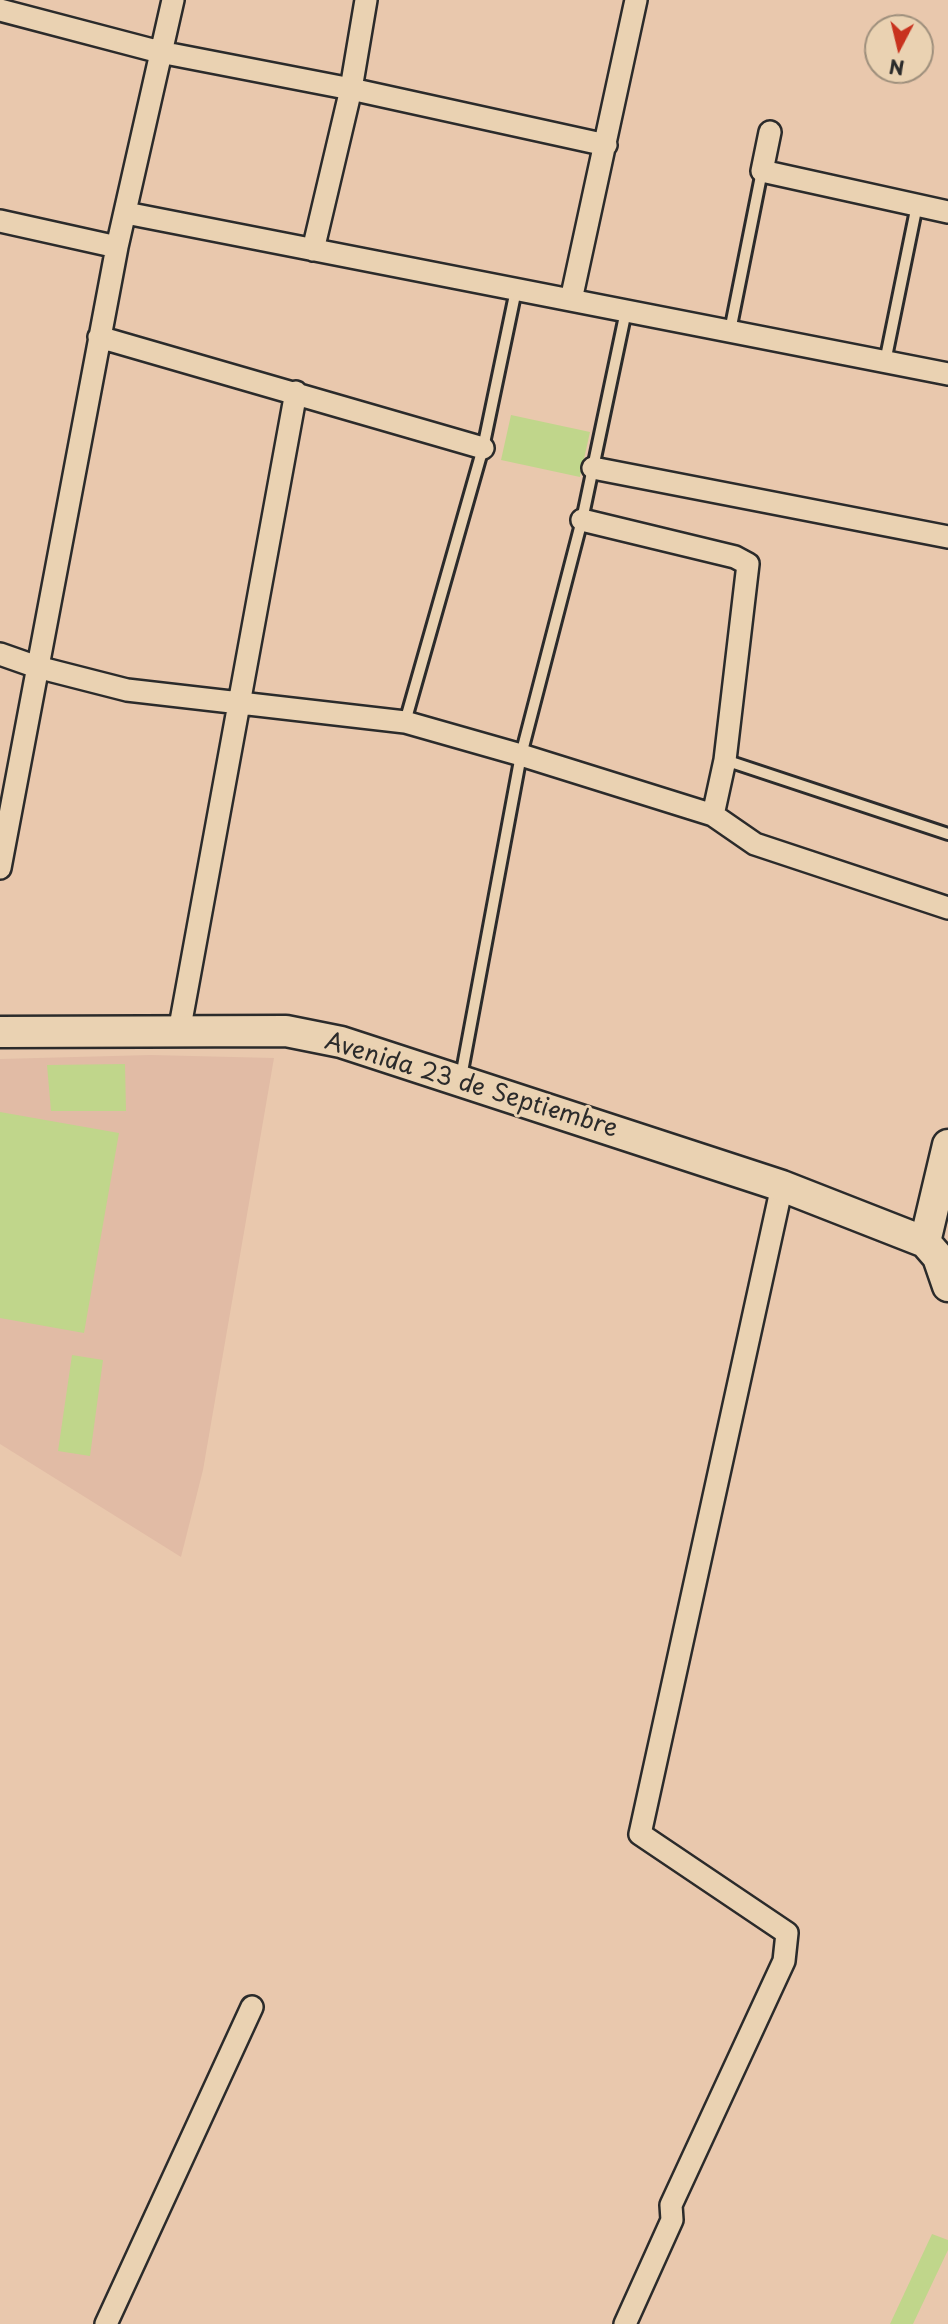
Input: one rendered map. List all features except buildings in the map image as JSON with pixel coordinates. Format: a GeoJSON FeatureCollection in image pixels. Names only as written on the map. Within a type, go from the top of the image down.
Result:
{"type":"FeatureCollection","features":[{"type":"Feature","properties":{"kind":"main road","name":"Avenida 23 de Septiembre"},"geometry":{"type":"LineString","coordinates":[[0,1032],[286,1031],[341,1042],[782,1186],[925,1242]]}},
{"type":"Feature","properties":{"kind":"main road"},"geometry":{"type":"LineString","coordinates":[[948,1145],[940,1215],[925,1242],[938,1257],[948,1286]]}},
{"type":"Feature","properties":{"kind":"street"},"geometry":{"type":"LineString","coordinates":[[0,868],[99,337],[173,0]]}},
{"type":"Feature","properties":{"kind":"street"},"geometry":{"type":"LineString","coordinates":[[313,250],[351,89],[366,0]]}},
{"type":"Feature","properties":{"kind":"street"},"geometry":{"type":"LineString","coordinates":[[571,300],[607,145],[636,0]]}},
{"type":"Feature","properties":{"kind":"street"},"geometry":{"type":"LineString","coordinates":[[0,10],[160,52],[351,89],[607,145]]}},
{"type":"Feature","properties":{"kind":"street"},"geometry":{"type":"LineString","coordinates":[[770,132],[762,172],[948,212]]}},
{"type":"Feature","properties":{"kind":"street"},"geometry":{"type":"LineString","coordinates":[[126,213],[948,374]]}},
{"type":"Feature","properties":{"kind":"street"},"geometry":{"type":"LineString","coordinates":[[0,221],[117,247]]}},
{"type":"Feature","properties":{"kind":"street"},"geometry":{"type":"LineString","coordinates":[[99,337],[483,448]]}},
{"type":"Feature","properties":{"kind":"street"},"geometry":{"type":"LineString","coordinates":[[179,1032],[296,392]]}},
{"type":"Feature","properties":{"kind":"street"},"geometry":{"type":"LineString","coordinates":[[593,468],[948,537]]}},
{"type":"Feature","properties":{"kind":"street"},"geometry":{"type":"LineString","coordinates":[[582,520],[735,557],[748,564],[725,760],[713,815]]}},
{"type":"Feature","properties":{"kind":"street"},"geometry":{"type":"LineString","coordinates":[[0,654],[37,667],[127,690],[405,722],[713,815],[755,844],[948,908]]}},
{"type":"Feature","properties":{"kind":"street"},"geometry":{"type":"LineString","coordinates":[[625,2324],[672,2220],[671,2204],[784,1961],[787,1933],[640,1834],[782,1186]]}},
{"type":"Feature","properties":{"kind":"street"},"geometry":{"type":"LineString","coordinates":[[106,2324],[252,2007]]}},
{"type":"Feature","properties":{"kind":"lane"},"geometry":{"type":"LineString","coordinates":[[730,331],[762,172]]}},
{"type":"Feature","properties":{"kind":"lane"},"geometry":{"type":"LineString","coordinates":[[885,362],[917,205]]}},
{"type":"Feature","properties":{"kind":"lane"},"geometry":{"type":"LineString","coordinates":[[405,722],[483,448],[516,289]]}},
{"type":"Feature","properties":{"kind":"lane"},"geometry":{"type":"LineString","coordinates":[[460,1080],[521,755],[582,520],[626,311]]}},
{"type":"Feature","properties":{"kind":"lane"},"geometry":{"type":"LineString","coordinates":[[725,760],[948,834]]}},
{"type":"Feature","properties":{"kind":"shaded area"},"geometry":{"type":"Polygon","coordinates":[[[151,1055],[274,1058],[203,1470],[181,1557],[0,1444],[0,1059],[151,1055]]]}},
{"type":"Feature","properties":{"kind":"green space"},"geometry":{"type":"Polygon","coordinates":[[[511,415],[590,432],[580,477],[501,460],[511,415]]]}},
{"type":"Feature","properties":{"kind":"green space"},"geometry":{"type":"Polygon","coordinates":[[[125,1064],[126,1111],[51,1111],[47,1065],[125,1064]]]}},
{"type":"Feature","properties":{"kind":"green space"},"geometry":{"type":"Polygon","coordinates":[[[0,1112],[119,1133],[84,1333],[0,1318],[0,1112]]]}},
{"type":"Feature","properties":{"kind":"green space"},"geometry":{"type":"Polygon","coordinates":[[[72,1355],[103,1360],[90,1456],[58,1451],[72,1355]]]}},
{"type":"Feature","properties":{"kind":"green space"},"geometry":{"type":"Polygon","coordinates":[[[932,2234],[948,2240],[948,2250],[913,2324],[890,2324],[932,2234]]]}}]}
